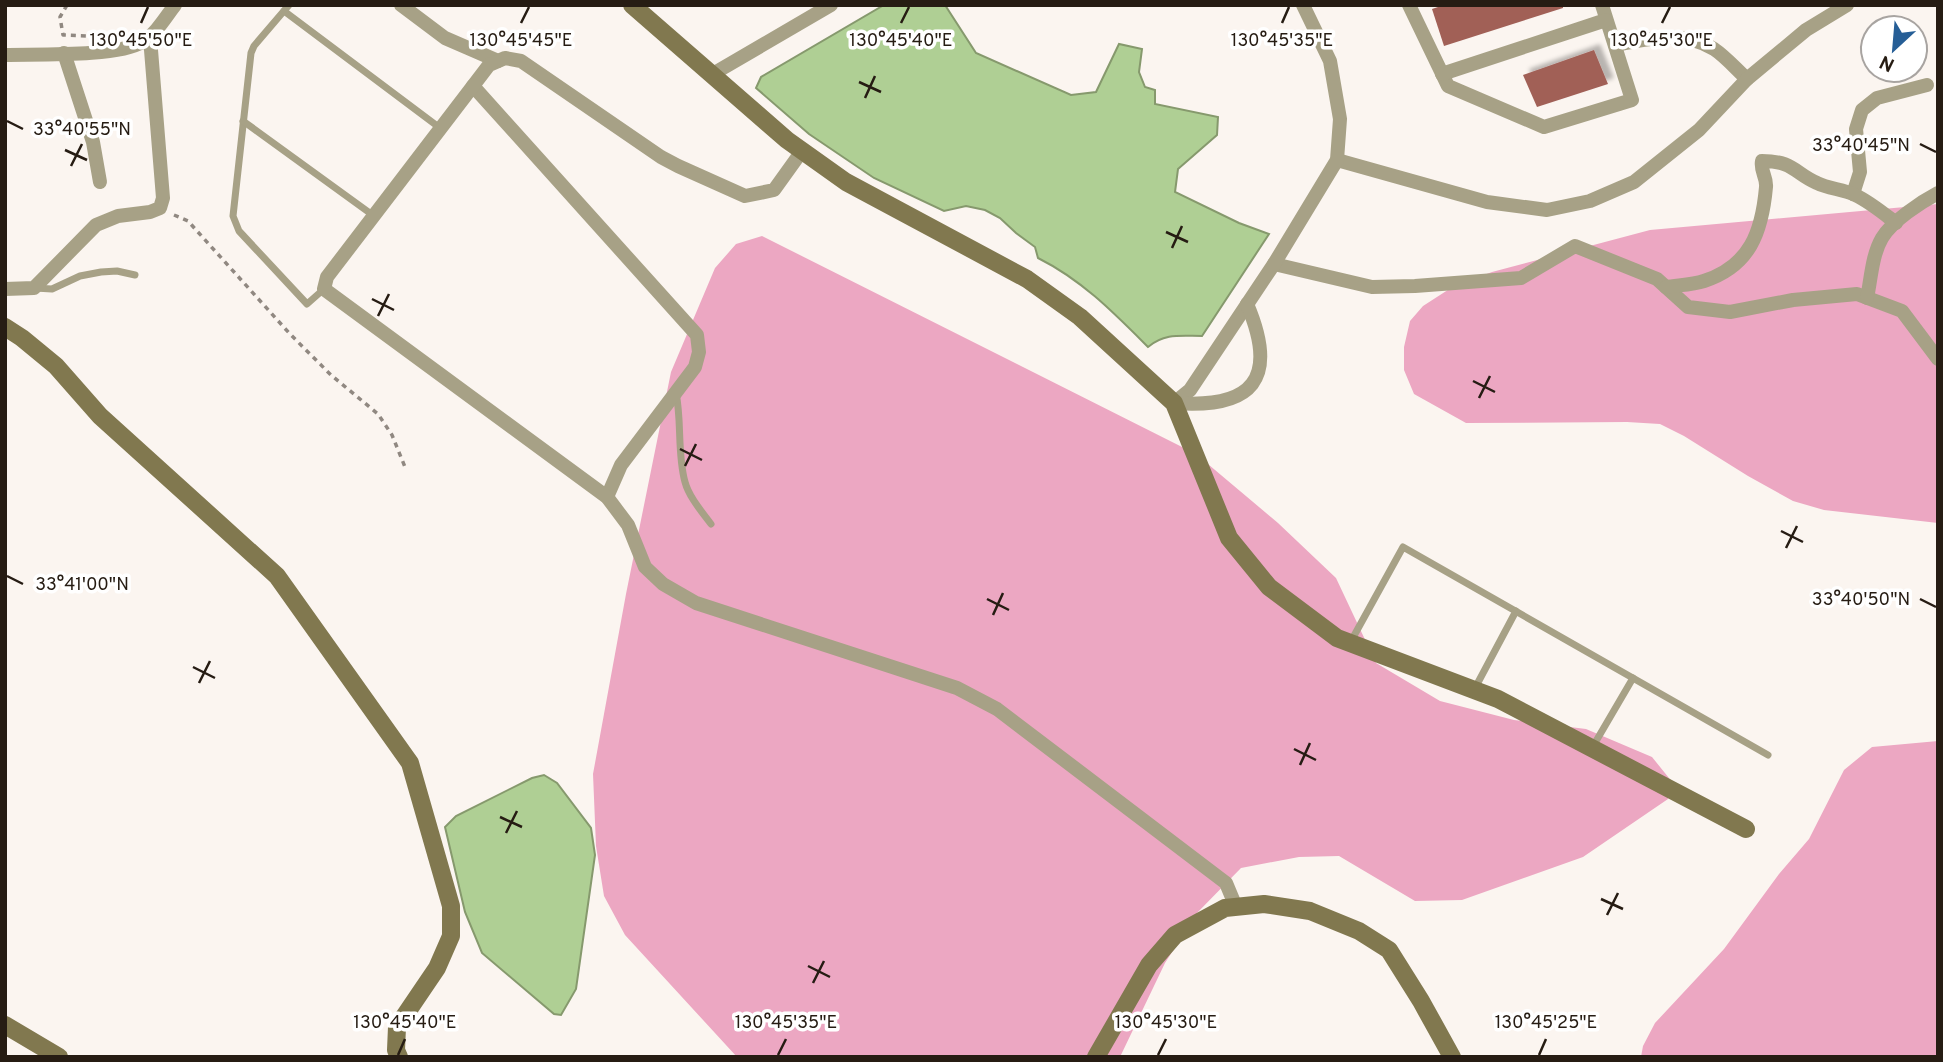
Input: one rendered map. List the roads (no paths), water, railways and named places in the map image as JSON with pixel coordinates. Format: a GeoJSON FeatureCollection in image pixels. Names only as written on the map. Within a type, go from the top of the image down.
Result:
{"type":"FeatureCollection","features":[{"type":"Feature","properties":{"kind":"street"},"geometry":{"type":"LineString","coordinates":[[5,55],[117,51],[142,43],[175,5]]}},
{"type":"Feature","properties":{"kind":"street"},"geometry":{"type":"LineString","coordinates":[[401,5],[445,38],[498,61]]}},
{"type":"Feature","properties":{"kind":"street"},"geometry":{"type":"LineString","coordinates":[[632,5],[787,140],[846,181],[1027,279],[1080,317],[1174,403],[1229,538],[1269,587],[1337,638],[1498,699],[1746,829]]}},
{"type":"Feature","properties":{"kind":"street"},"geometry":{"type":"LineString","coordinates":[[711,75],[831,5]]}},
{"type":"Feature","properties":{"kind":"street"},"geometry":{"type":"LineString","coordinates":[[1174,403],[1190,390],[1274,264],[1337,160],[1340,119],[1330,61],[1303,5]]}},
{"type":"Feature","properties":{"kind":"street"},"geometry":{"type":"LineString","coordinates":[[1409,5],[1448,86],[1544,127],[1632,100],[1602,5]]}},
{"type":"Feature","properties":{"kind":"street"},"geometry":{"type":"LineString","coordinates":[[1337,160],[1487,202],[1547,210],[1590,201],[1634,182],[1699,130],[1747,79],[1807,30],[1847,5]]}},
{"type":"Feature","properties":{"kind":"street"},"geometry":{"type":"LineString","coordinates":[[1442,74],[1606,20]]}},
{"type":"Feature","properties":{"kind":"street"},"geometry":{"type":"LineString","coordinates":[[5,289],[34,288],[96,225],[118,216],[160,208],[163,198],[148,37]]}},
{"type":"Feature","properties":{"kind":"street"},"geometry":{"type":"LineString","coordinates":[[1615,45],[1661,37],[1690,39],[1714,50],[1747,79]]}},
{"type":"Feature","properties":{"kind":"street"},"geometry":{"type":"LineString","coordinates":[[64,53],[93,142],[100,182]]}},
{"type":"Feature","properties":{"kind":"street"},"geometry":{"type":"LineString","coordinates":[[802,150],[774,190],[745,196],[662,157],[521,61],[505,58],[489,65],[327,277],[324,289],[607,497],[628,525],[645,567],[663,584],[696,603],[957,688],[997,709],[1226,883],[1236,907]]}},
{"type":"Feature","properties":{"kind":"street"},"geometry":{"type":"LineString","coordinates":[[1853,194],[1860,172],[1856,129],[1862,110],[1877,98],[1927,85]]}},
{"type":"Feature","properties":{"kind":"street"},"geometry":{"type":"LineString","coordinates":[[473,86],[697,335],[699,352],[695,368],[621,465],[607,497]]}},
{"type":"Feature","properties":{"kind":"street"},"geometry":{"type":"LineString","coordinates":[[1666,287],[1703,281],[1727,271],[1744,255],[1756,237],[1760,217],[1766,183],[1760,167],[1762,161],[1791,165],[1817,183],[1853,194],[1868,202],[1896,223]]}},
{"type":"Feature","properties":{"kind":"street"},"geometry":{"type":"LineString","coordinates":[[1867,298],[1875,258],[1882,239],[1896,223],[1925,199],[1938,193]]}},
{"type":"Feature","properties":{"kind":"street"},"geometry":{"type":"LineString","coordinates":[[1274,264],[1372,287],[1415,286],[1521,278],[1575,246],[1657,279],[1688,307],[1730,312],[1793,300],[1857,294],[1902,311],[1938,359]]}},
{"type":"Feature","properties":{"kind":"street"},"geometry":{"type":"LineString","coordinates":[[1174,403],[1200,405],[1232,400],[1248,390],[1258,374],[1261,359],[1255,323],[1247,304]]}},
{"type":"Feature","properties":{"kind":"street"},"geometry":{"type":"LineString","coordinates":[[5,327],[56,366],[100,416],[277,576],[410,763],[451,906],[451,936],[437,968],[397,1027],[396,1050],[399,1057]]}},
{"type":"Feature","properties":{"kind":"street"},"geometry":{"type":"LineString","coordinates":[[1096,1057],[1149,965],[1175,935],[1224,908],[1264,904],[1310,911],[1359,932],[1389,950],[1452,1057]]}},
{"type":"Feature","properties":{"kind":"street"},"geometry":{"type":"LineString","coordinates":[[5,1025],[59,1057]]}},
{"type":"Feature","properties":{"kind":"lane"},"geometry":{"type":"LineString","coordinates":[[324,289],[307,304],[239,232],[233,216],[254,46],[287,8],[441,128]]}},
{"type":"Feature","properties":{"kind":"lane"},"geometry":{"type":"LineString","coordinates":[[243,121],[374,216]]}},
{"type":"Feature","properties":{"kind":"lane"},"geometry":{"type":"LineString","coordinates":[[34,288],[52,289],[80,276],[101,272],[117,271],[135,275]]}},
{"type":"Feature","properties":{"kind":"lane"},"geometry":{"type":"LineString","coordinates":[[676,393],[685,483],[699,509],[711,524]]}},
{"type":"Feature","properties":{"kind":"lane"},"geometry":{"type":"LineString","coordinates":[[1350,643],[1403,547],[1768,755]]}},
{"type":"Feature","properties":{"kind":"lane"},"geometry":{"type":"LineString","coordinates":[[1474,690],[1516,611]]}},
{"type":"Feature","properties":{"kind":"lane"},"geometry":{"type":"LineString","coordinates":[[1592,749],[1633,678]]}}]}
